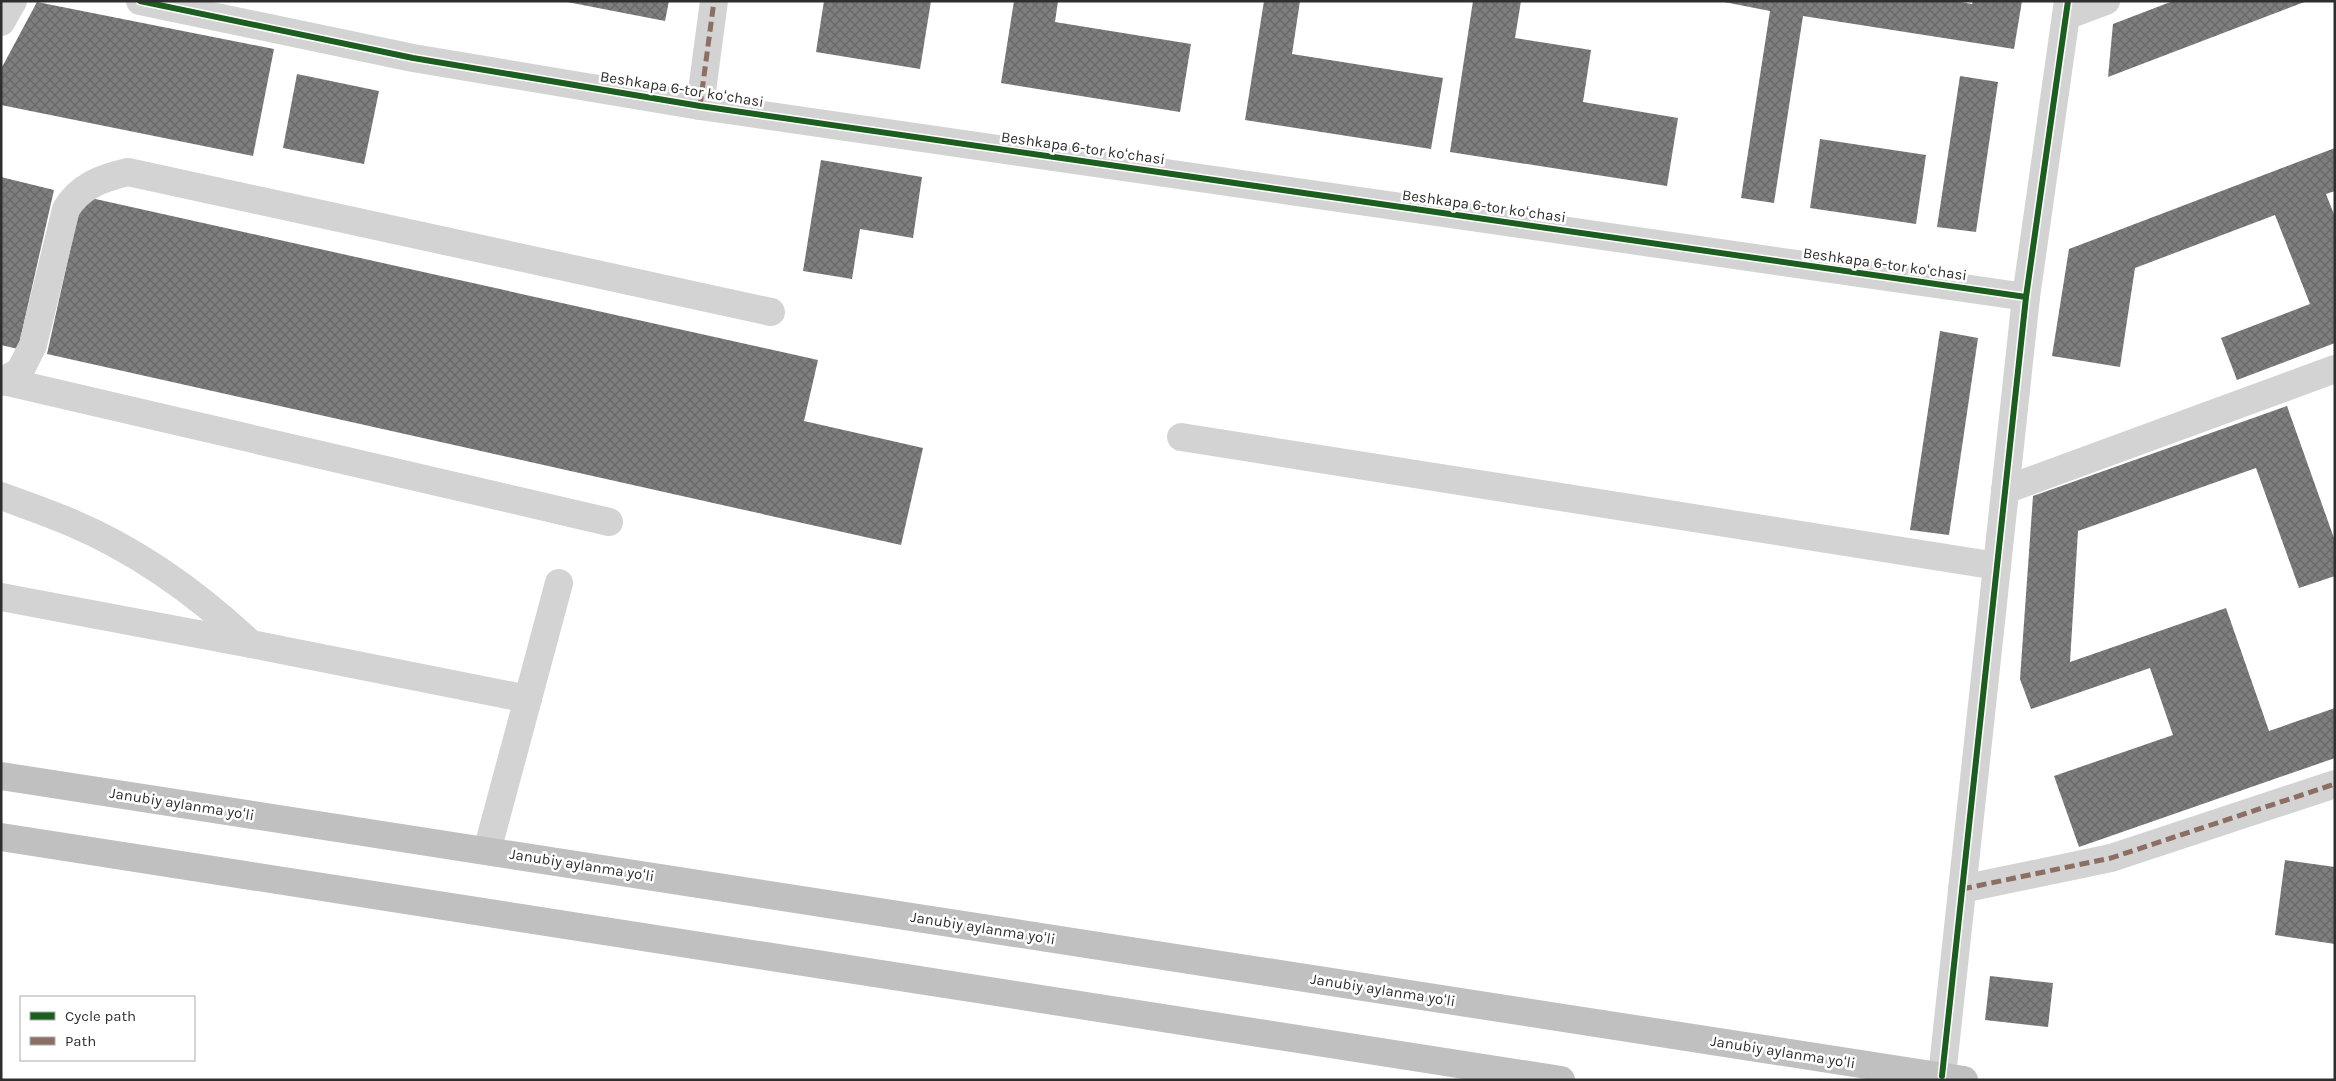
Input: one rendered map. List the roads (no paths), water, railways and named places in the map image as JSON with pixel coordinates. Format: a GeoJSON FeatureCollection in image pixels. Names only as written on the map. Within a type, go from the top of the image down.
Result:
{"type":"FeatureCollection","features":[{"type":"Feature","properties":{"kind":"highway","name":"Janubiy aylanma yoʻli"},"geometry":{"type":"LineString","coordinates":[[1,776],[1953,1078]]}},
{"type":"Feature","properties":{"kind":"highway"},"geometry":{"type":"LineString","coordinates":[[1,837],[1560,1080]]}},
{"type":"Feature","properties":{"kind":"street"},"geometry":{"type":"LineString","coordinates":[[1,22],[13,1]]}},
{"type":"Feature","properties":{"kind":"street","name":"Beshkapa 6-tor koʻchasi"},"geometry":{"type":"LineString","coordinates":[[140,1],[412,58],[700,106],[2026,297]]}},
{"type":"Feature","properties":{"kind":"street"},"geometry":{"type":"LineString","coordinates":[[700,106],[714,1]]}},
{"type":"Feature","properties":{"kind":"street"},"geometry":{"type":"LineString","coordinates":[[1953,1078],[1962,889],[2026,297],[2067,9],[2106,1]]}},
{"type":"Feature","properties":{"kind":"street"},"geometry":{"type":"LineString","coordinates":[[2,381],[20,371],[33,345],[66,209],[73,197],[102,178],[128,172],[771,312]]}},
{"type":"Feature","properties":{"kind":"street"},"geometry":{"type":"LineString","coordinates":[[2005,490],[2335,368]]}},
{"type":"Feature","properties":{"kind":"street"},"geometry":{"type":"LineString","coordinates":[[2,381],[609,522]]}},
{"type":"Feature","properties":{"kind":"street"},"geometry":{"type":"LineString","coordinates":[[1182,436],[1997,566]]}},
{"type":"Feature","properties":{"kind":"street"},"geometry":{"type":"LineString","coordinates":[[1,496],[73,523],[136,556],[189,592],[225,620],[251,644]]}},
{"type":"Feature","properties":{"kind":"street"},"geometry":{"type":"LineString","coordinates":[[486,850],[560,583]]}},
{"type":"Feature","properties":{"kind":"street"},"geometry":{"type":"LineString","coordinates":[[1,597],[528,699]]}},
{"type":"Feature","properties":{"kind":"street"},"geometry":{"type":"LineString","coordinates":[[1962,889],[2110,858],[2335,784]]}}]}
